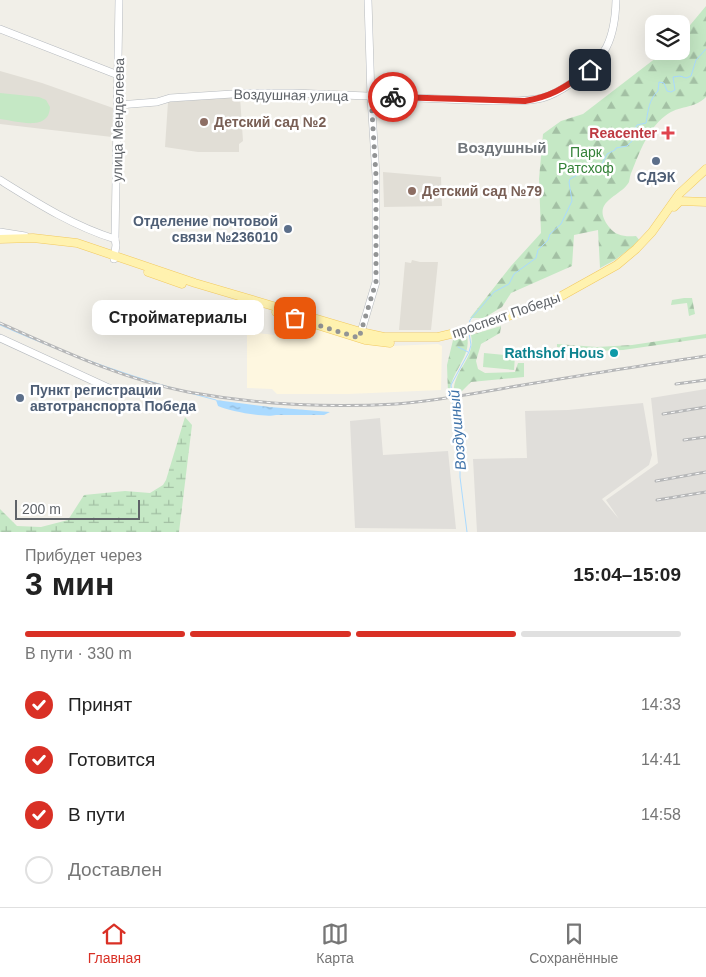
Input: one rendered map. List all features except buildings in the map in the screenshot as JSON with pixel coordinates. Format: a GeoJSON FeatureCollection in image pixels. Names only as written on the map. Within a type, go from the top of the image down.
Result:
{"type":"FeatureCollection","features":[{"type":"Feature","properties":{"kind":"main road","name":"проспект Победы"},"geometry":{"type":"LineString","coordinates":[[0,239],[33,238],[77,242],[196,289],[392,343],[444,338],[510,317],[556,299],[617,265],[636,250],[652,232],[679,194],[706,169]]}},
{"type":"Feature","properties":{"kind":"main road"},"geometry":{"type":"LineString","coordinates":[[685,188],[688,201],[706,202]]}},
{"type":"Feature","properties":{"kind":"main road","name":"проспект Победы"},"geometry":{"type":"LineString","coordinates":[[510,317],[558,303],[590,287],[616,270],[646,244],[676,204],[680,201],[688,201]]}},
{"type":"Feature","properties":{"kind":"main road","name":"проспект Победы"},"geometry":{"type":"LineString","coordinates":[[0,244],[49,243],[73,246],[110,256]]}},
{"type":"Feature","properties":{"kind":"street","name":"улица Менделеева"},"geometry":{"type":"LineString","coordinates":[[110,256],[116,245],[119,0]]}},
{"type":"Feature","properties":{"kind":"street"},"geometry":{"type":"LineString","coordinates":[[360,335],[376,282],[376,176],[368,0]]}},
{"type":"Feature","properties":{"kind":"street","name":"Воздушная улица"},"geometry":{"type":"LineString","coordinates":[[118,105],[157,102],[170,98],[248,93],[525,101],[542,98],[559,92],[590,70],[603,53],[614,29],[616,0]]}},
{"type":"Feature","properties":{"kind":"street"},"geometry":{"type":"LineString","coordinates":[[0,29],[118,75]]}},
{"type":"Feature","properties":{"kind":"street"},"geometry":{"type":"LineString","coordinates":[[0,180],[64,219],[96,234],[115,239]]}},
{"type":"Feature","properties":{"kind":"street"},"geometry":{"type":"LineString","coordinates":[[0,232],[33,238]]}},
{"type":"Feature","properties":{"kind":"street"},"geometry":{"type":"LineString","coordinates":[[0,338],[113,390]]}},
{"type":"Feature","properties":{"kind":"shaded area"},"geometry":{"type":"Polygon","coordinates":[[[0,71],[42,83],[113,108],[112,137],[0,124],[0,71]]]}},
{"type":"Feature","properties":{"kind":"shaded area","name":"Детский сад №2"},"geometry":{"type":"Polygon","coordinates":[[[240,97],[243,141],[239,144],[239,152],[198,152],[165,147],[168,102],[240,97]]]}},
{"type":"Feature","properties":{"kind":"shaded area","name":"Детский сад №79"},"geometry":{"type":"Polygon","coordinates":[[[383,172],[441,177],[442,206],[384,207],[383,172]]]}},
{"type":"Feature","properties":{"kind":"shaded area"},"geometry":{"type":"Polygon","coordinates":[[[412,260],[438,262],[431,330],[399,330],[405,262],[411,263],[412,260]]]}},
{"type":"Feature","properties":{"kind":"shaded area"},"geometry":{"type":"Polygon","coordinates":[[[283,317],[391,346],[438,344],[442,346],[441,390],[348,394],[277,394],[272,389],[247,388],[247,332],[276,335],[283,317]]]}},
{"type":"Feature","properties":{"kind":"shaded area"},"geometry":{"type":"Polygon","coordinates":[[[706,389],[706,532],[477,532],[473,459],[527,458],[525,411],[568,410],[643,403],[652,455],[649,465],[602,499],[619,519],[606,500],[658,463],[651,398],[706,389]]]}},
{"type":"Feature","properties":{"kind":"shaded area"},"geometry":{"type":"Polygon","coordinates":[[[380,418],[383,455],[448,451],[456,529],[355,528],[350,421],[380,418]]]}},
{"type":"Feature","properties":{"kind":"green space","name":"Парк Ратсхоф"},"geometry":{"type":"Polygon","coordinates":[[[706,6],[706,97],[696,104],[671,112],[659,121],[641,148],[629,182],[604,205],[604,218],[609,227],[624,236],[636,236],[640,241],[615,260],[600,268],[598,230],[574,235],[572,266],[511,293],[502,307],[484,318],[470,318],[511,266],[541,233],[539,179],[543,134],[561,121],[583,114],[653,60],[690,60],[690,25],[706,6]]]}},
{"type":"Feature","properties":{"kind":"green space"},"geometry":{"type":"Polygon","coordinates":[[[0,93],[39,97],[46,100],[50,107],[48,115],[44,120],[31,123],[0,119],[0,93]]]}},
{"type":"Feature","properties":{"kind":"green space"},"geometry":{"type":"Polygon","coordinates":[[[692,298],[695,314],[689,316],[687,303],[671,305],[672,300],[692,298]]]}},
{"type":"Feature","properties":{"kind":"green space"},"geometry":{"type":"Polygon","coordinates":[[[501,326],[500,333],[481,344],[476,361],[478,369],[485,373],[515,372],[518,363],[524,363],[524,377],[471,382],[461,392],[454,393],[454,385],[470,351],[471,335],[501,326]]]}},
{"type":"Feature","properties":{"kind":"green space"},"geometry":{"type":"Polygon","coordinates":[[[706,334],[706,338],[623,350],[597,351],[557,347],[557,344],[597,347],[632,345],[706,334]]]}},
{"type":"Feature","properties":{"kind":"green space"},"geometry":{"type":"Polygon","coordinates":[[[467,336],[468,344],[464,358],[453,378],[450,393],[448,393],[447,365],[453,340],[467,336]]]}},
{"type":"Feature","properties":{"kind":"green space"},"geometry":{"type":"Polygon","coordinates":[[[484,353],[515,356],[514,370],[483,367],[484,353]]]}},
{"type":"Feature","properties":{"kind":"green space"},"geometry":{"type":"Polygon","coordinates":[[[185,417],[192,425],[179,532],[0,532],[0,509],[17,526],[41,527],[68,520],[84,495],[125,491],[150,493],[163,485],[185,417]]]}},
{"type":"Feature","properties":{"kind":"water"},"geometry":{"type":"Polygon","coordinates":[[[216,400],[330,412],[324,415],[256,415],[223,408],[218,406],[216,400]]]}},
{"type":"Feature","properties":{"kind":"waterway","name":"Воздушный"},"geometry":{"type":"LineString","coordinates":[[469,327],[470,320],[494,292],[509,284],[514,274],[536,258],[538,250],[548,240],[550,234],[561,224],[572,201],[570,179],[595,165],[602,164],[607,154],[616,148],[627,146],[632,141],[632,135],[637,125],[646,123],[649,105],[658,91],[659,82],[664,83],[667,91],[675,90],[673,77],[680,76],[686,78],[691,76],[696,60],[706,49]]}},
{"type":"Feature","properties":{"kind":"waterway"},"geometry":{"type":"LineString","coordinates":[[0,325],[106,367],[216,400]]}},
{"type":"Feature","properties":{"kind":"waterway","name":"Воздушный"},"geometry":{"type":"LineString","coordinates":[[467,532],[451,385],[469,352],[471,345],[469,333]]}},
{"type":"Feature","properties":{"kind":"waterway"},"geometry":{"type":"LineString","coordinates":[[458,347],[468,352]]}},
{"type":"Feature","properties":{"kind":"railway"},"geometry":{"type":"LineString","coordinates":[[0,323],[92,363],[139,380],[213,396],[292,404],[344,406],[412,403],[706,356]]}},
{"type":"Feature","properties":{"kind":"railway"},"geometry":{"type":"LineString","coordinates":[[676,384],[706,380]]}},
{"type":"Feature","properties":{"kind":"railway"},"geometry":{"type":"LineString","coordinates":[[663,414],[706,407]]}},
{"type":"Feature","properties":{"kind":"railway"},"geometry":{"type":"LineString","coordinates":[[684,440],[706,437]]}},
{"type":"Feature","properties":{"kind":"railway"},"geometry":{"type":"LineString","coordinates":[[656,481],[706,472]]}},
{"type":"Feature","properties":{"kind":"railway"},"geometry":{"type":"LineString","coordinates":[[657,500],[706,492]]}},
{"type":"Feature","properties":{"kind":"way so far"},"geometry":{"type":"LineString","coordinates":[[295,318],[359,338],[376,282],[376,176],[371,96],[393,97]]}},
{"type":"Feature","properties":{"kind":"place","name":"Детский сад №2"},"geometry":{"type":"Point","coordinates":[204,122]}},
{"type":"Feature","properties":{"kind":"place","name":"Reacenter"},"geometry":{"type":"Point","coordinates":[668,133]}},
{"type":"Feature","properties":{"kind":"place","name":"СДЭК"},"geometry":{"type":"Point","coordinates":[656,161]}},
{"type":"Feature","properties":{"kind":"place","name":"Детский сад №79"},"geometry":{"type":"Point","coordinates":[412,191]}},
{"type":"Feature","properties":{"kind":"place","name":"Отделение почтовой связи №236010"},"geometry":{"type":"Point","coordinates":[288,229]}},
{"type":"Feature","properties":{"kind":"place","name":"Стройматериалы"},"geometry":{"type":"Point","coordinates":[295,318]}},
{"type":"Feature","properties":{"kind":"place","name":"Rathshof Hous"},"geometry":{"type":"Point","coordinates":[614,353]}},
{"type":"Feature","properties":{"kind":"place","name":"Пункт регистрации автотранспорта Победа"},"geometry":{"type":"Point","coordinates":[20,398]}},
{"type":"Feature","properties":{"kind":"district","name":"Воздушный"},"geometry":{"type":"Point","coordinates":[502,147]}},
{"type":"Feature","properties":{"kind":"route"},"geometry":{"type":"LineString","coordinates":[[393,97],[525,101],[559,92],[590,70]]}}]}
